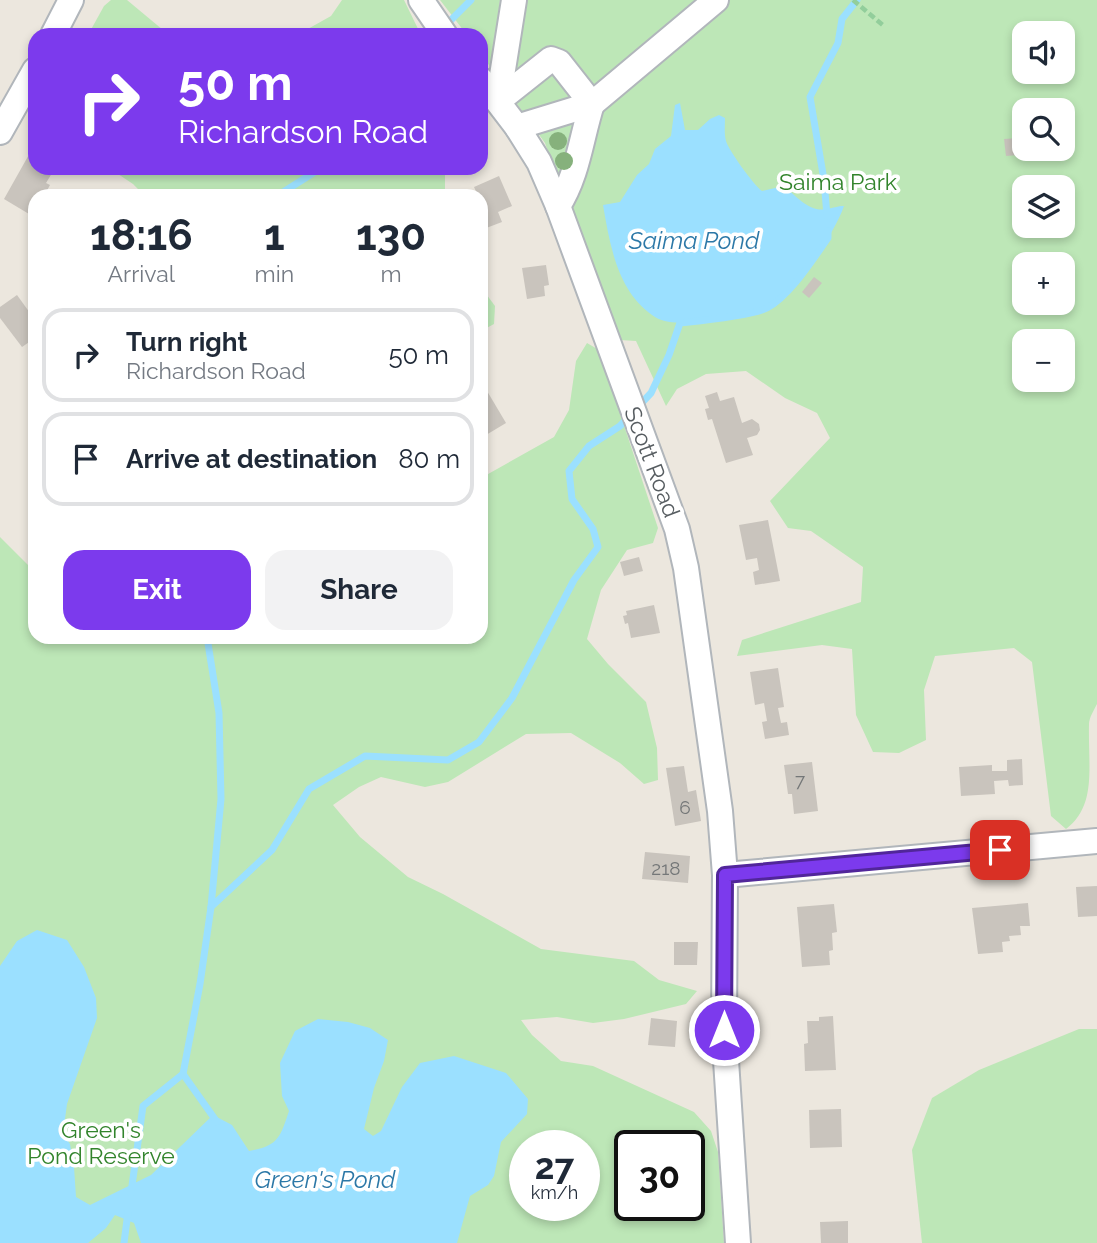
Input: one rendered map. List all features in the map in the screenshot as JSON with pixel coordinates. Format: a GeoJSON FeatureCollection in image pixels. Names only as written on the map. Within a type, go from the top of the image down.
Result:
{"type":"FeatureCollection","features":[{"type":"Feature","properties":{"kind":"street"},"geometry":{"type":"LineString","coordinates":[[57,28],[71,0]]}},
{"type":"Feature","properties":{"kind":"street"},"geometry":{"type":"LineString","coordinates":[[498,101],[514,0]]}},
{"type":"Feature","properties":{"kind":"street"},"geometry":{"type":"LineString","coordinates":[[517,127],[592,104],[716,0]]}},
{"type":"Feature","properties":{"kind":"street"},"geometry":{"type":"LineString","coordinates":[[498,101],[551,59],[559,62],[592,104]]}},
{"type":"Feature","properties":{"kind":"street"},"geometry":{"type":"LineString","coordinates":[[2,120],[28,81]]}},
{"type":"Feature","properties":{"kind":"street","name":"Scott Road"},"geometry":{"type":"LineString","coordinates":[[488,89],[539,162],[558,206],[677,529],[686,568],[720,811],[725,875],[724,1030],[738,1243]]}},
{"type":"Feature","properties":{"kind":"street"},"geometry":{"type":"LineString","coordinates":[[558,206],[568,191],[575,172],[592,104]]}},
{"type":"Feature","properties":{"kind":"street"},"geometry":{"type":"LineString","coordinates":[[725,875],[1097,841]]}},
{"type":"Feature","properties":{"kind":"path"},"geometry":{"type":"LineString","coordinates":[[853,0],[885,27]]}},
{"type":"Feature","properties":{"kind":"green space"},"geometry":{"type":"Polygon","coordinates":[[[111,0],[127,0],[161,28],[92,28],[104,6],[111,0]]]}},
{"type":"Feature","properties":{"kind":"green space"},"geometry":{"type":"Polygon","coordinates":[[[342,0],[404,0],[418,28],[310,28],[331,16],[342,0]]]}},
{"type":"Feature","properties":{"kind":"green space","name":"Saima Park"},"geometry":{"type":"Polygon","coordinates":[[[440,0],[500,0],[497,24],[510,0],[1097,0],[1097,704],[1089,722],[1087,797],[1083,809],[1066,829],[1051,816],[1032,662],[1014,648],[935,656],[924,690],[926,740],[899,753],[873,752],[856,715],[852,649],[822,645],[737,656],[742,640],[861,602],[863,567],[811,531],[788,528],[770,501],[830,438],[817,413],[785,398],[746,371],[706,374],[677,389],[666,406],[636,341],[620,340],[574,214],[573,203],[560,176],[555,172],[545,143],[488,64],[488,28],[462,28],[440,0]]]}},
{"type":"Feature","properties":{"kind":"green space"},"geometry":{"type":"Polygon","coordinates":[[[120,175],[445,175],[445,189],[138,189],[120,175]]]}},
{"type":"Feature","properties":{"kind":"green space"},"geometry":{"type":"Polygon","coordinates":[[[488,296],[495,306],[494,324],[488,327],[488,296]]]}},
{"type":"Feature","properties":{"kind":"green space","name":"Green's Pond Reserve"},"geometry":{"type":"Polygon","coordinates":[[[587,343],[599,350],[658,528],[653,543],[627,550],[601,590],[587,639],[646,702],[657,748],[658,780],[644,784],[620,763],[571,733],[526,734],[448,782],[425,787],[381,777],[359,787],[333,805],[360,837],[408,877],[541,949],[634,961],[659,980],[697,991],[686,1004],[624,1019],[593,1023],[557,1017],[521,1020],[532,1035],[561,1061],[593,1066],[694,1112],[711,1131],[718,1152],[724,1243],[0,1243],[0,537],[28,565],[28,644],[488,644],[488,474],[554,437],[569,410],[576,361],[587,343]]]}},
{"type":"Feature","properties":{"kind":"green space"},"geometry":{"type":"Polygon","coordinates":[[[1079,1029],[1097,1029],[1097,1243],[922,1243],[912,1150],[932,1098],[979,1070],[1079,1029]]]}},
{"type":"Feature","properties":{"kind":"water","name":"Saima Pond"},"geometry":{"type":"Polygon","coordinates":[[[680,103],[685,130],[698,130],[719,115],[725,118],[728,146],[747,175],[762,191],[784,186],[804,203],[821,210],[844,206],[832,232],[812,262],[789,289],[767,308],[724,318],[669,322],[657,318],[640,305],[617,266],[603,205],[620,202],[637,175],[649,164],[655,149],[671,136],[675,105],[680,103]]]}},
{"type":"Feature","properties":{"kind":"water","name":"Green's Pond"},"geometry":{"type":"Polygon","coordinates":[[[37,930],[67,940],[84,967],[96,998],[97,1018],[67,1104],[63,1134],[70,1144],[76,1197],[90,1205],[151,1175],[213,1115],[232,1125],[249,1151],[272,1143],[280,1134],[289,1111],[282,1096],[280,1063],[295,1031],[318,1019],[348,1022],[370,1028],[388,1040],[364,1129],[373,1136],[381,1131],[402,1087],[420,1063],[454,1056],[506,1073],[528,1099],[527,1114],[509,1130],[501,1142],[494,1176],[488,1185],[470,1196],[457,1243],[141,1243],[134,1223],[115,1215],[106,1228],[88,1243],[0,1243],[0,966],[17,941],[37,930]]]}},
{"type":"Feature","properties":{"kind":"building"},"geometry":{"type":"Polygon","coordinates":[[[1012,138],[1012,156],[1006,156],[1004,139],[1012,138]]]}},
{"type":"Feature","properties":{"kind":"building"},"geometry":{"type":"Polygon","coordinates":[[[28,156],[28,175],[51,175],[46,183],[50,185],[48,189],[28,189],[28,213],[4,199],[28,156]]]}},
{"type":"Feature","properties":{"kind":"building"},"geometry":{"type":"Polygon","coordinates":[[[499,176],[512,206],[498,212],[502,222],[488,227],[488,189],[474,187],[499,176]]]}},
{"type":"Feature","properties":{"kind":"building"},"geometry":{"type":"Polygon","coordinates":[[[546,265],[549,285],[544,286],[545,296],[527,299],[522,268],[546,265]]]}},
{"type":"Feature","properties":{"kind":"building"},"geometry":{"type":"Polygon","coordinates":[[[814,277],[822,283],[809,298],[802,292],[814,277]]]}},
{"type":"Feature","properties":{"kind":"building"},"geometry":{"type":"Polygon","coordinates":[[[17,295],[28,310],[28,343],[22,347],[0,318],[0,307],[17,295]]]}},
{"type":"Feature","properties":{"kind":"building"},"geometry":{"type":"Polygon","coordinates":[[[717,392],[720,401],[734,397],[742,423],[752,419],[759,424],[757,435],[747,438],[753,455],[726,463],[712,419],[708,420],[705,409],[709,408],[705,396],[717,392]]]}},
{"type":"Feature","properties":{"kind":"building"},"geometry":{"type":"Polygon","coordinates":[[[488,393],[506,423],[488,434],[488,393]]]}},
{"type":"Feature","properties":{"kind":"building"},"geometry":{"type":"Polygon","coordinates":[[[768,520],[780,581],[755,585],[753,572],[759,570],[757,558],[746,560],[739,525],[768,520]]]}},
{"type":"Feature","properties":{"kind":"building"},"geometry":{"type":"Polygon","coordinates":[[[639,557],[643,571],[624,576],[620,562],[639,557]]]}},
{"type":"Feature","properties":{"kind":"building"},"geometry":{"type":"Polygon","coordinates":[[[654,605],[660,633],[631,638],[628,623],[625,624],[623,616],[627,615],[626,611],[654,605]]]}},
{"type":"Feature","properties":{"kind":"building"},"geometry":{"type":"Polygon","coordinates":[[[778,668],[784,707],[778,708],[781,723],[787,722],[789,735],[765,739],[762,722],[767,721],[764,703],[755,705],[750,672],[778,668]]]}},
{"type":"Feature","properties":{"kind":"building"},"geometry":{"type":"Polygon","coordinates":[[[1022,759],[1023,785],[1009,786],[1008,780],[994,781],[995,794],[961,796],[959,767],[992,765],[992,771],[1007,771],[1007,760],[1022,759]]]}},
{"type":"Feature","properties":{"kind":"building"},"geometry":{"type":"Polygon","coordinates":[[[812,762],[818,811],[794,814],[784,765],[812,762]]]}},
{"type":"Feature","properties":{"kind":"building"},"geometry":{"type":"Polygon","coordinates":[[[684,766],[688,792],[696,790],[701,821],[675,826],[666,768],[684,766]]]}},
{"type":"Feature","properties":{"kind":"building"},"geometry":{"type":"Polygon","coordinates":[[[645,852],[690,856],[688,883],[642,879],[645,852]]]}},
{"type":"Feature","properties":{"kind":"building"},"geometry":{"type":"Polygon","coordinates":[[[1097,886],[1097,916],[1078,917],[1076,887],[1097,886]]]}},
{"type":"Feature","properties":{"kind":"building"},"geometry":{"type":"Polygon","coordinates":[[[1028,903],[1030,926],[1020,926],[1021,935],[1009,936],[1010,941],[1002,942],[1003,952],[978,954],[972,908],[1028,903]]]}},
{"type":"Feature","properties":{"kind":"building"},"geometry":{"type":"Polygon","coordinates":[[[834,904],[837,932],[832,933],[830,965],[802,967],[797,907],[834,904]]]}},
{"type":"Feature","properties":{"kind":"building"},"geometry":{"type":"Polygon","coordinates":[[[674,942],[698,942],[697,965],[674,965],[674,942]]]}},
{"type":"Feature","properties":{"kind":"building"},"geometry":{"type":"Polygon","coordinates":[[[833,1016],[836,1070],[805,1071],[807,1021],[819,1021],[819,1017],[833,1016]]]}},
{"type":"Feature","properties":{"kind":"building"},"geometry":{"type":"Polygon","coordinates":[[[651,1018],[677,1021],[675,1047],[648,1045],[651,1018]]]}},
{"type":"Feature","properties":{"kind":"building"},"geometry":{"type":"Polygon","coordinates":[[[841,1109],[842,1147],[810,1148],[809,1110],[841,1109]]]}},
{"type":"Feature","properties":{"kind":"building"},"geometry":{"type":"Polygon","coordinates":[[[848,1221],[848,1243],[821,1243],[820,1222],[848,1221]]]}},
{"type":"Feature","properties":{"kind":"waterway"},"geometry":{"type":"LineString","coordinates":[[444,27],[471,0]]}},
{"type":"Feature","properties":{"kind":"waterway"},"geometry":{"type":"LineString","coordinates":[[827,216],[824,180],[810,97],[838,43],[842,19],[857,0]]}},
{"type":"Feature","properties":{"kind":"waterway"},"geometry":{"type":"LineString","coordinates":[[288,189],[310,175]]}},
{"type":"Feature","properties":{"kind":"waterway"},"geometry":{"type":"LineString","coordinates":[[211,907],[272,850],[309,789],[365,756],[448,760],[479,742],[512,698],[574,580],[598,547],[593,529],[572,499],[569,471],[589,446],[620,426],[651,393],[680,323],[738,316],[767,308],[784,295],[800,276],[828,238],[828,231]]}},
{"type":"Feature","properties":{"kind":"waterway"},"geometry":{"type":"LineString","coordinates":[[131,1193],[143,1106],[183,1074],[211,907],[221,799],[219,713],[208,644]]}},
{"type":"Feature","properties":{"kind":"waterway"},"geometry":{"type":"LineString","coordinates":[[183,1074],[217,1122]]}},
{"type":"Feature","properties":{"kind":"waterway"},"geometry":{"type":"LineString","coordinates":[[124,1243],[128,1212]]}},
{"type":"Feature","properties":{"kind":"route"},"geometry":{"type":"LineString","coordinates":[[724,1030],[725,875],[1000,850]]}}]}
